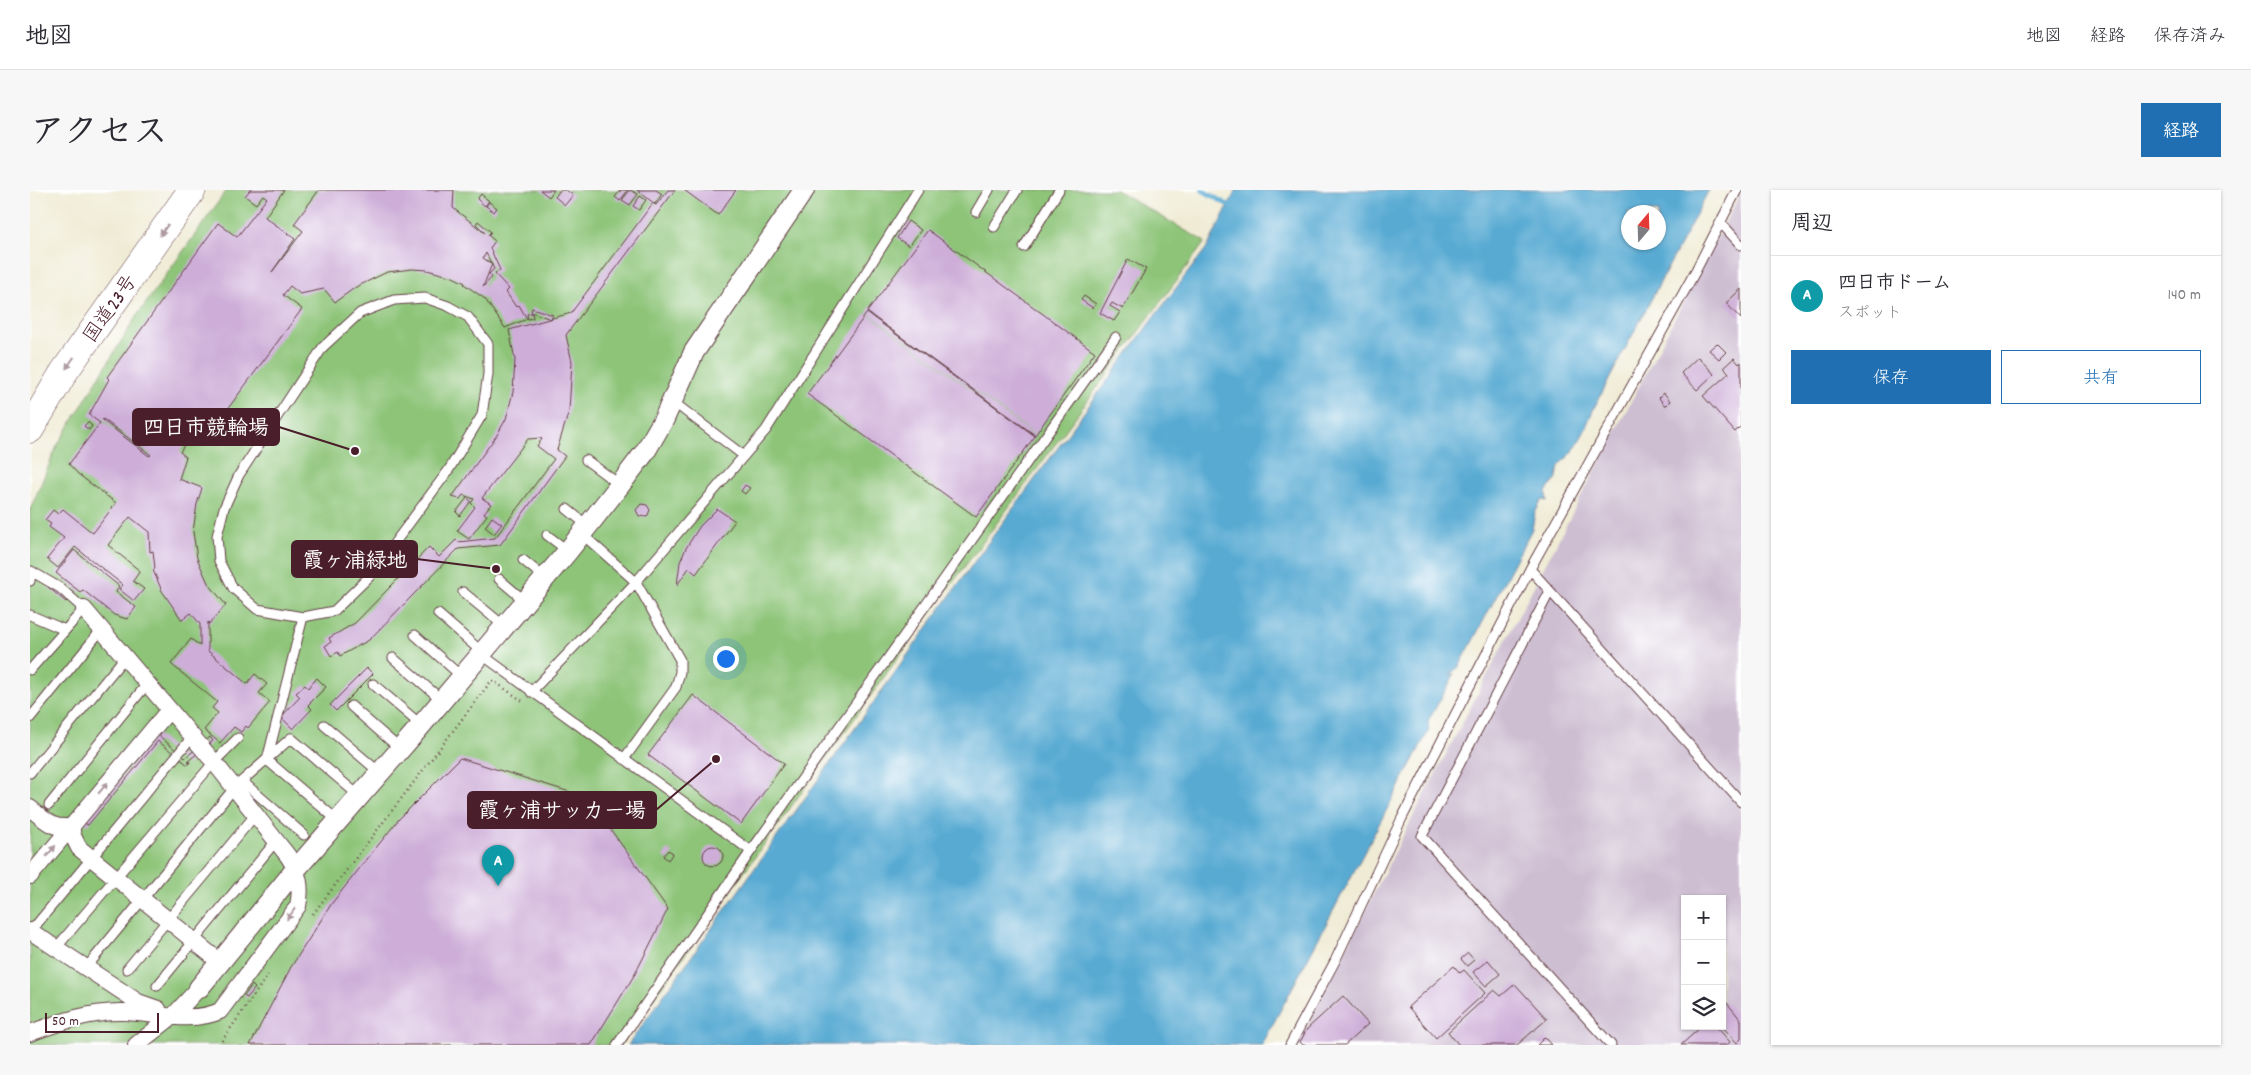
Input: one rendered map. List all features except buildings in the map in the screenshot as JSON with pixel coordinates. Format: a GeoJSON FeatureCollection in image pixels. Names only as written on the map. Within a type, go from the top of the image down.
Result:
{"type":"FeatureCollection","features":[{"type":"Feature","properties":{"kind":"highway","name":"国道23号"},"geometry":{"type":"LineString","coordinates":[[30,392],[81,315],[169,190]]}},
{"type":"Feature","properties":{"kind":"highway","name":"国道23号"},"geometry":{"type":"LineString","coordinates":[[30,429],[69,365],[192,190]]}},
{"type":"Feature","properties":{"kind":"street"},"geometry":{"type":"LineString","coordinates":[[136,1045],[174,1015],[199,988],[358,795],[422,725],[585,530],[645,452],[672,401],[694,352],[728,298],[803,192]]}},
{"type":"Feature","properties":{"kind":"street"},"geometry":{"type":"LineString","coordinates":[[30,1033],[70,1020],[107,1013],[200,1017],[220,1011],[298,906],[300,885],[296,869],[256,814],[238,784],[214,762],[192,737],[84,609]]}},
{"type":"Feature","properties":{"kind":"street"},"geometry":{"type":"LineString","coordinates":[[31,873],[169,710]]}},
{"type":"Feature","properties":{"kind":"street"},"geometry":{"type":"LineString","coordinates":[[30,808],[50,825],[57,828],[72,826]]}},
{"type":"Feature","properties":{"kind":"street"},"geometry":{"type":"LineString","coordinates":[[72,826],[75,842],[91,857],[220,962]]}},
{"type":"Feature","properties":{"kind":"street"},"geometry":{"type":"LineString","coordinates":[[30,931],[138,1002],[174,1015]]}},
{"type":"Feature","properties":{"kind":"lane"},"geometry":{"type":"LineString","coordinates":[[532,692],[636,582],[766,430],[918,190]]}},
{"type":"Feature","properties":{"kind":"lane"},"geometry":{"type":"LineString","coordinates":[[976,212],[989,190]]}},
{"type":"Feature","properties":{"kind":"lane"},"geometry":{"type":"LineString","coordinates":[[994,227],[1017,190]]}},
{"type":"Feature","properties":{"kind":"lane"},"geometry":{"type":"LineString","coordinates":[[1024,247],[1059,190]]}},
{"type":"Feature","properties":{"kind":"lane"},"geometry":{"type":"LineString","coordinates":[[1290,1045],[1334,961],[1402,818],[1530,569],[1721,224],[1737,190]]}},
{"type":"Feature","properties":{"kind":"lane"},"geometry":{"type":"LineString","coordinates":[[1721,224],[1741,245]]}},
{"type":"Feature","properties":{"kind":"lane"},"geometry":{"type":"LineString","coordinates":[[425,298],[448,306],[468,317],[488,344],[488,374],[482,415],[448,471],[370,576],[334,611],[303,617],[257,609],[233,588],[218,561],[217,536],[224,508],[240,475],[323,347],[360,313],[394,300],[425,298]]}},
{"type":"Feature","properties":{"kind":"lane"},"geometry":{"type":"LineString","coordinates":[[617,1045],[751,850],[1116,337]]}},
{"type":"Feature","properties":{"kind":"lane"},"geometry":{"type":"LineString","coordinates":[[672,401],[744,456]]}},
{"type":"Feature","properties":{"kind":"lane"},"geometry":{"type":"LineString","coordinates":[[586,460],[620,485]]}},
{"type":"Feature","properties":{"kind":"lane"},"geometry":{"type":"LineString","coordinates":[[567,509],[636,582],[680,660],[680,672],[676,687],[624,759]]}},
{"type":"Feature","properties":{"kind":"lane"},"geometry":{"type":"LineString","coordinates":[[547,535],[568,551]]}},
{"type":"Feature","properties":{"kind":"lane"},"geometry":{"type":"LineString","coordinates":[[523,560],[545,578]]}},
{"type":"Feature","properties":{"kind":"lane"},"geometry":{"type":"LineString","coordinates":[[1530,569],[1741,802]]}},
{"type":"Feature","properties":{"kind":"lane"},"geometry":{"type":"LineString","coordinates":[[30,581],[31,571],[60,588],[84,609],[30,670]]}},
{"type":"Feature","properties":{"kind":"lane"},"geometry":{"type":"LineString","coordinates":[[499,579],[524,601]]}},
{"type":"Feature","properties":{"kind":"lane"},"geometry":{"type":"LineString","coordinates":[[1550,591],[1422,836],[1611,1045]]}},
{"type":"Feature","properties":{"kind":"lane"},"geometry":{"type":"LineString","coordinates":[[463,592],[504,626]]}},
{"type":"Feature","properties":{"kind":"lane"},"geometry":{"type":"LineString","coordinates":[[30,614],[65,630]]}},
{"type":"Feature","properties":{"kind":"lane"},"geometry":{"type":"LineString","coordinates":[[438,614],[482,653],[532,692],[751,850]]}},
{"type":"Feature","properties":{"kind":"lane"},"geometry":{"type":"LineString","coordinates":[[267,760],[303,617]]}},
{"type":"Feature","properties":{"kind":"lane"},"geometry":{"type":"LineString","coordinates":[[30,718],[102,629]]}},
{"type":"Feature","properties":{"kind":"lane"},"geometry":{"type":"LineString","coordinates":[[415,635],[462,676]]}},
{"type":"Feature","properties":{"kind":"lane"},"geometry":{"type":"LineString","coordinates":[[30,772],[125,657]]}},
{"type":"Feature","properties":{"kind":"lane"},"geometry":{"type":"LineString","coordinates":[[393,658],[442,700]]}},
{"type":"Feature","properties":{"kind":"lane"},"geometry":{"type":"LineString","coordinates":[[49,805],[147,684]]}},
{"type":"Feature","properties":{"kind":"lane"},"geometry":{"type":"LineString","coordinates":[[373,684],[422,725]]}},
{"type":"Feature","properties":{"kind":"lane"},"geometry":{"type":"LineString","coordinates":[[351,706],[400,749]]}},
{"type":"Feature","properties":{"kind":"lane"},"geometry":{"type":"LineString","coordinates":[[324,725],[379,772]]}},
{"type":"Feature","properties":{"kind":"lane"},"geometry":{"type":"LineString","coordinates":[[30,931],[192,737]]}},
{"type":"Feature","properties":{"kind":"lane"},"geometry":{"type":"LineString","coordinates":[[56,948],[214,762],[238,738]]}},
{"type":"Feature","properties":{"kind":"lane"},"geometry":{"type":"LineString","coordinates":[[86,968],[238,784],[291,738],[358,795]]}},
{"type":"Feature","properties":{"kind":"lane"},"geometry":{"type":"LineString","coordinates":[[267,760],[337,820]]}},
{"type":"Feature","properties":{"kind":"lane"},"geometry":{"type":"LineString","coordinates":[[238,784],[304,835]]}},
{"type":"Feature","properties":{"kind":"lane"},"geometry":{"type":"LineString","coordinates":[[127,969],[167,918],[256,814]]}},
{"type":"Feature","properties":{"kind":"lane"},"geometry":{"type":"LineString","coordinates":[[157,986],[276,841]]}},
{"type":"Feature","properties":{"kind":"path"},"geometry":{"type":"LineString","coordinates":[[308,920],[492,680],[523,703],[532,692]]}},
{"type":"Feature","properties":{"kind":"path"},"geometry":{"type":"LineString","coordinates":[[219,1045],[273,968]]}},
{"type":"Feature","properties":{"kind":"shaded area"},"geometry":{"type":"Polygon","coordinates":[[[1741,192],[1741,1045],[1297,1045],[1405,832],[1741,192]]]}},
{"type":"Feature","properties":{"kind":"green space"},"geometry":{"type":"Polygon","coordinates":[[[227,190],[1116,190],[1205,242],[920,627],[620,1045],[30,1045],[30,510],[57,446],[136,317],[227,190]]]}},
{"type":"Feature","properties":{"kind":"water"},"geometry":{"type":"Polygon","coordinates":[[[1236,190],[1709,190],[1594,408],[1583,434],[1572,453],[1559,466],[1557,478],[1546,492],[1547,501],[1542,500],[1535,513],[1532,529],[1459,667],[1450,674],[1454,674],[1428,721],[1429,730],[1262,1045],[628,1045],[987,544],[1208,246],[1236,190]]]}},
{"type":"Feature","properties":{"kind":"waterway"},"geometry":{"type":"LineString","coordinates":[[1202,190],[1228,205]]}},
{"type":"Feature","properties":{"kind":"place","name":"四日市競輪場"},"geometry":{"type":"Point","coordinates":[355,451]}},
{"type":"Feature","properties":{"kind":"place","name":"霞ヶ浦緑地"},"geometry":{"type":"Point","coordinates":[496,569]}},
{"type":"Feature","properties":{"kind":"place","name":"霞ヶ浦サッカー場"},"geometry":{"type":"Point","coordinates":[716,759]}},
{"type":"Feature","properties":{"kind":"place","name":"四日市ドーム"},"geometry":{"type":"Point","coordinates":[498,886]}}]}
